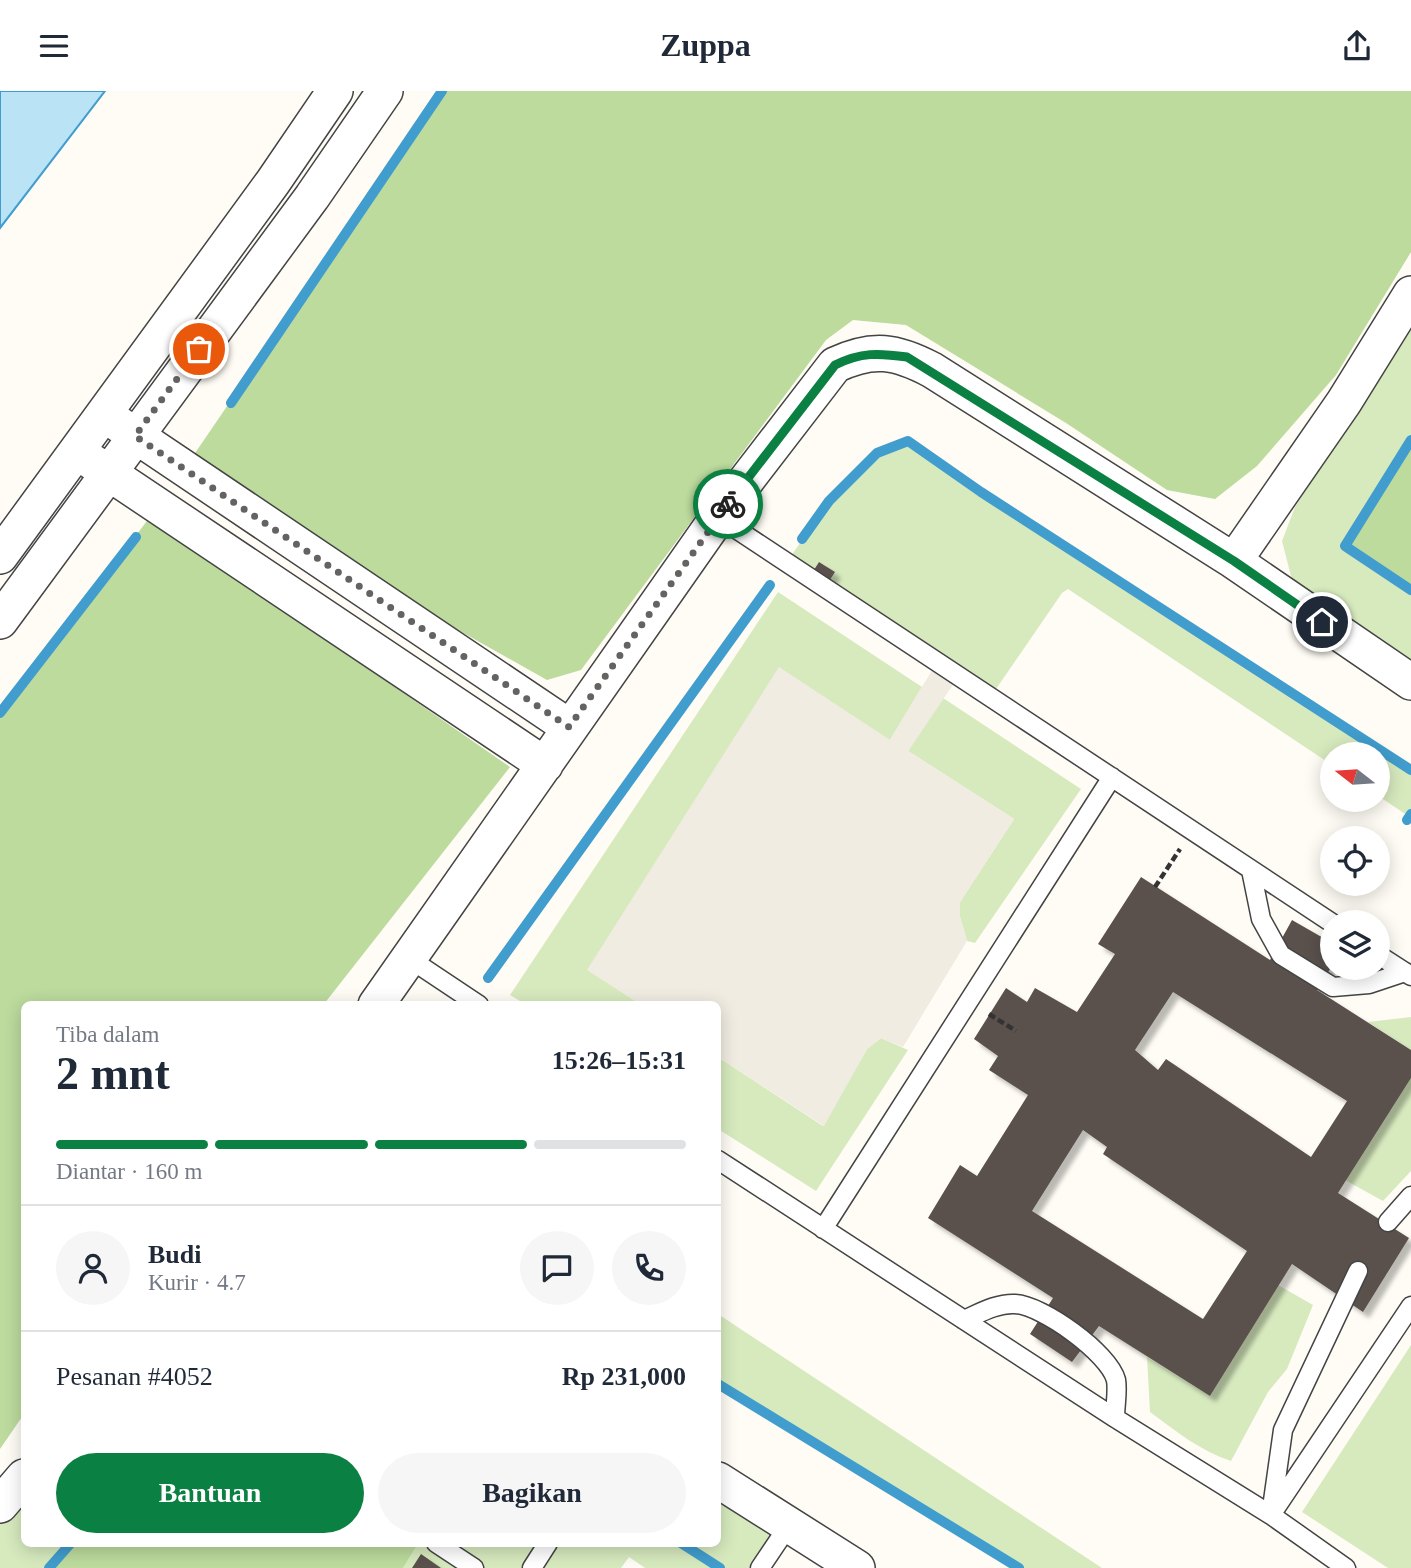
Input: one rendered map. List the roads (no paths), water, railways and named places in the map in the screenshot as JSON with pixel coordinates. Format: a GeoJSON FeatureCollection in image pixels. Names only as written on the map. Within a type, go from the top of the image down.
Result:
{"type":"FeatureCollection","features":[{"type":"Feature","properties":{"kind":"street"},"geometry":{"type":"LineString","coordinates":[[0,556],[106,414],[335,91]]}},
{"type":"Feature","properties":{"kind":"street"},"geometry":{"type":"LineString","coordinates":[[0,621],[312,197],[385,91]]}},
{"type":"Feature","properties":{"kind":"street"},"geometry":{"type":"LineString","coordinates":[[1234,561],[1344,402],[1411,294]]}},
{"type":"Feature","properties":{"kind":"street"},"geometry":{"type":"LineString","coordinates":[[379,1001],[718,517],[835,365],[858,354],[880,353],[907,357],[932,370],[1234,561],[1411,682]]}},
{"type":"Feature","properties":{"kind":"street"},"geometry":{"type":"LineString","coordinates":[[106,414],[569,727]]}},
{"type":"Feature","properties":{"kind":"street"},"geometry":{"type":"LineString","coordinates":[[77,451],[545,765]]}},
{"type":"Feature","properties":{"kind":"street"},"geometry":{"type":"LineString","coordinates":[[0,1505],[21,1480]]}},
{"type":"Feature","properties":{"kind":"street"},"geometry":{"type":"LineString","coordinates":[[721,1482],[789,1525],[819,1558],[857,1568]]}},
{"type":"Feature","properties":{"kind":"lane"},"geometry":{"type":"LineString","coordinates":[[718,517],[1320,915]]}},
{"type":"Feature","properties":{"kind":"lane"},"geometry":{"type":"LineString","coordinates":[[823,1229],[1112,777]]}},
{"type":"Feature","properties":{"kind":"lane"},"geometry":{"type":"LineString","coordinates":[[1251,870],[1261,919],[1281,955],[1333,986],[1361,986],[1408,974]]}},
{"type":"Feature","properties":{"kind":"lane"},"geometry":{"type":"LineString","coordinates":[[410,959],[473,1001]]}},
{"type":"Feature","properties":{"kind":"lane"},"geometry":{"type":"LineString","coordinates":[[1390,962],[1408,974]]}},
{"type":"Feature","properties":{"kind":"lane"},"geometry":{"type":"LineString","coordinates":[[721,1162],[1115,1418],[1271,1515],[1346,1568]]}},
{"type":"Feature","properties":{"kind":"lane"},"geometry":{"type":"LineString","coordinates":[[1388,1222],[1411,1196]]}},
{"type":"Feature","properties":{"kind":"lane"},"geometry":{"type":"LineString","coordinates":[[1271,1515],[1283,1430],[1357,1271]]}},
{"type":"Feature","properties":{"kind":"lane"},"geometry":{"type":"LineString","coordinates":[[964,1320],[995,1307],[1016,1304],[1040,1311],[1089,1345],[1103,1360],[1116,1379],[1115,1418]]}},
{"type":"Feature","properties":{"kind":"lane"},"geometry":{"type":"LineString","coordinates":[[1271,1515],[1411,1305]]}},
{"type":"Feature","properties":{"kind":"lane"},"geometry":{"type":"LineString","coordinates":[[760,1568],[789,1525]]}},
{"type":"Feature","properties":{"kind":"lane"},"geometry":{"type":"LineString","coordinates":[[442,1547],[474,1568]]}},
{"type":"Feature","properties":{"kind":"lane"},"geometry":{"type":"LineString","coordinates":[[532,1568],[545,1547]]}},
{"type":"Feature","properties":{"kind":"water"},"geometry":{"type":"Polygon","coordinates":[[[0,91],[105,91],[0,228],[0,91]]]}},
{"type":"Feature","properties":{"kind":"waterway"},"geometry":{"type":"LineString","coordinates":[[231,403],[442,91]]}},
{"type":"Feature","properties":{"kind":"waterway"},"geometry":{"type":"LineString","coordinates":[[1411,440],[1345,546],[1411,590]]}},
{"type":"Feature","properties":{"kind":"waterway"},"geometry":{"type":"LineString","coordinates":[[802,539],[829,501],[877,453],[908,441],[981,492],[1411,770]]}},
{"type":"Feature","properties":{"kind":"waterway"},"geometry":{"type":"LineString","coordinates":[[0,713],[136,537]]}},
{"type":"Feature","properties":{"kind":"waterway"},"geometry":{"type":"LineString","coordinates":[[488,978],[770,585]]}},
{"type":"Feature","properties":{"kind":"waterway"},"geometry":{"type":"LineString","coordinates":[[1407,820],[1411,814]]}},
{"type":"Feature","properties":{"kind":"waterway"},"geometry":{"type":"LineString","coordinates":[[721,1386],[1019,1568]]}},
{"type":"Feature","properties":{"kind":"waterway"},"geometry":{"type":"LineString","coordinates":[[49,1568],[67,1547]]}},
{"type":"Feature","properties":{"kind":"waterway"},"geometry":{"type":"LineString","coordinates":[[687,1547],[720,1568]]}}]}
